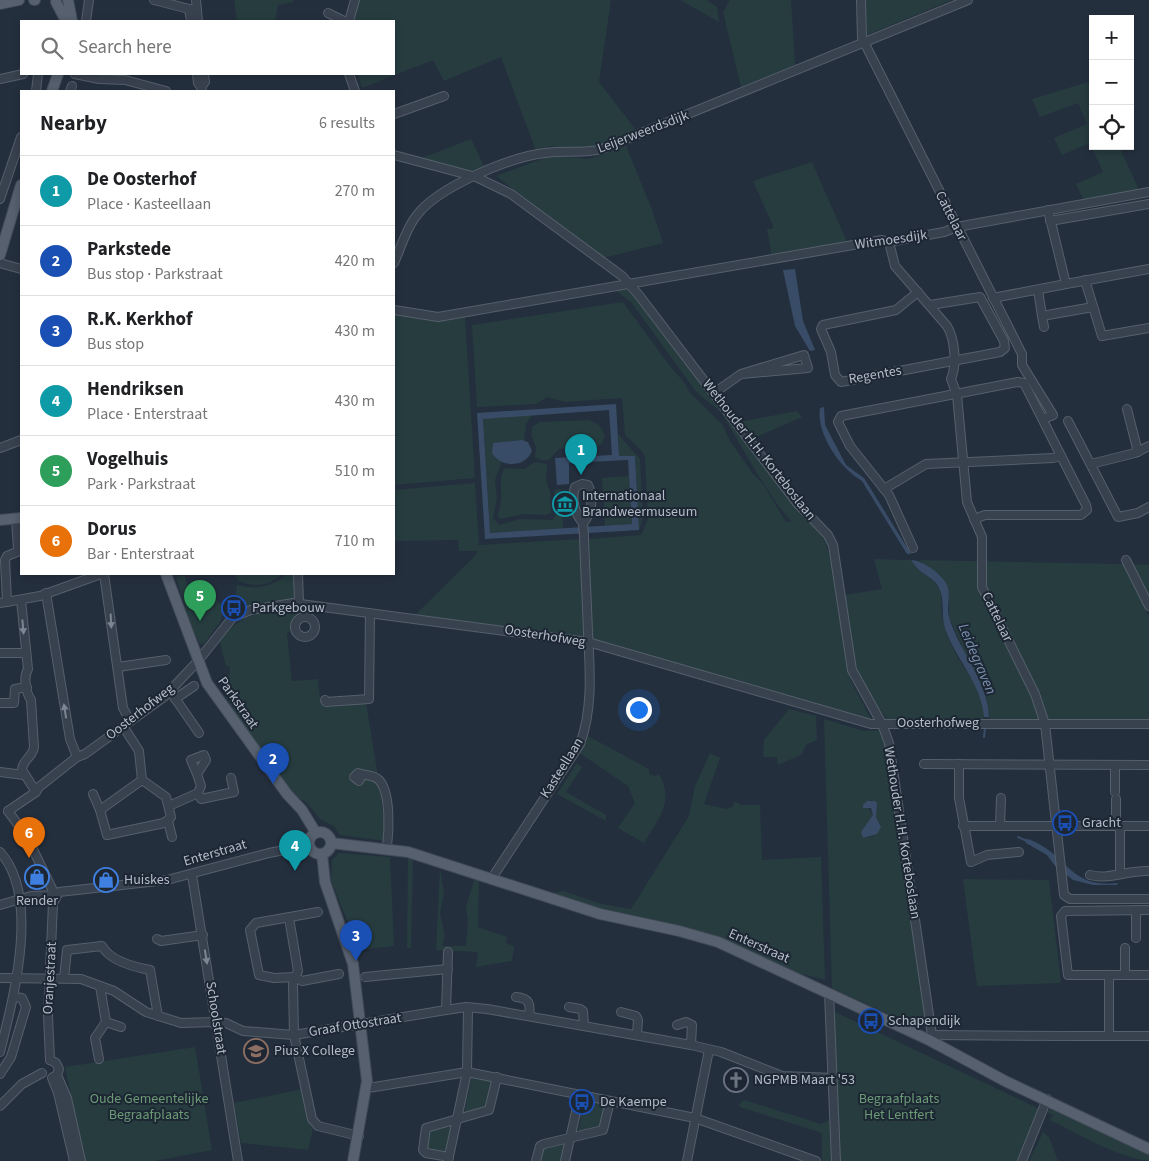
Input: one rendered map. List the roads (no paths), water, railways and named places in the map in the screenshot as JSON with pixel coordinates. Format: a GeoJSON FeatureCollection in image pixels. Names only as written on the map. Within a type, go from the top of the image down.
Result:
{"type":"FeatureCollection","features":[{"type":"Feature","properties":{"kind":"main road"},"geometry":{"type":"LineString","coordinates":[[0,3],[4,0]]}},
{"type":"Feature","properties":{"kind":"main road"},"geometry":{"type":"LineString","coordinates":[[0,3],[20,0]]}},
{"type":"Feature","properties":{"kind":"main road"},"geometry":{"type":"LineString","coordinates":[[60,0],[70,18]]}},
{"type":"Feature","properties":{"kind":"main road"},"geometry":{"type":"LineString","coordinates":[[70,18],[72,0]]}},
{"type":"Feature","properties":{"kind":"main road"},"geometry":{"type":"LineString","coordinates":[[52,90],[58,75]]}},
{"type":"Feature","properties":{"kind":"main road"},"geometry":{"type":"LineString","coordinates":[[0,255],[20,188]]}},
{"type":"Feature","properties":{"kind":"main road"},"geometry":{"type":"LineString","coordinates":[[0,520],[19,518]]}},
{"type":"Feature","properties":{"kind":"main road","name":"Parkstraat"},"geometry":{"type":"LineString","coordinates":[[166,575],[207,683],[287,794],[308,818],[316,833]]}},
{"type":"Feature","properties":{"kind":"main road"},"geometry":{"type":"LineString","coordinates":[[316,833],[326,833],[331,842],[329,850],[322,854],[314,852],[309,845],[310,838],[316,833]]}},
{"type":"Feature","properties":{"kind":"main road","name":"Enterstraat"},"geometry":{"type":"LineString","coordinates":[[331,842],[387,847],[423,856],[600,914],[679,930],[718,942],[930,1038],[1005,1081],[1047,1099],[1149,1149]]}},
{"type":"Feature","properties":{"kind":"main road"},"geometry":{"type":"LineString","coordinates":[[322,854],[325,882],[352,959],[368,1088],[353,1161]]}},
{"type":"Feature","properties":{"kind":"street"},"geometry":{"type":"LineString","coordinates":[[86,20],[89,0]]}},
{"type":"Feature","properties":{"kind":"street"},"geometry":{"type":"LineString","coordinates":[[191,20],[196,0]]}},
{"type":"Feature","properties":{"kind":"street"},"geometry":{"type":"LineString","coordinates":[[349,20],[354,0]]}},
{"type":"Feature","properties":{"kind":"street"},"geometry":{"type":"LineString","coordinates":[[861,0],[862,38],[865,42]]}},
{"type":"Feature","properties":{"kind":"street","name":"Leijerweerdsdijk"},"geometry":{"type":"LineString","coordinates":[[395,261],[412,222],[421,210],[440,194],[476,177],[514,160],[544,153],[590,152],[602,149],[968,0]]}},
{"type":"Feature","properties":{"kind":"street"},"geometry":{"type":"LineString","coordinates":[[159,1],[193,10]]}},
{"type":"Feature","properties":{"kind":"street"},"geometry":{"type":"LineString","coordinates":[[193,10],[198,20]]}},
{"type":"Feature","properties":{"kind":"street"},"geometry":{"type":"LineString","coordinates":[[328,13],[342,20]]}},
{"type":"Feature","properties":{"kind":"street","name":"Cattelaar"},"geometry":{"type":"LineString","coordinates":[[865,42],[956,227],[1022,354],[1022,365],[1053,414],[1043,419]]}},
{"type":"Feature","properties":{"kind":"street"},"geometry":{"type":"LineString","coordinates":[[0,79],[20,75]]}},
{"type":"Feature","properties":{"kind":"street"},"geometry":{"type":"LineString","coordinates":[[36,90],[38,75]]}},
{"type":"Feature","properties":{"kind":"street"},"geometry":{"type":"LineString","coordinates":[[80,75],[99,79],[126,80],[162,90]]}},
{"type":"Feature","properties":{"kind":"street"},"geometry":{"type":"LineString","coordinates":[[196,75],[202,89]]}},
{"type":"Feature","properties":{"kind":"street"},"geometry":{"type":"LineString","coordinates":[[202,89],[205,82],[204,75]]}},
{"type":"Feature","properties":{"kind":"street"},"geometry":{"type":"LineString","coordinates":[[349,75],[355,90]]}},
{"type":"Feature","properties":{"kind":"street"},"geometry":{"type":"LineString","coordinates":[[395,114],[444,96]]}},
{"type":"Feature","properties":{"kind":"street"},"geometry":{"type":"LineString","coordinates":[[0,199],[20,140]]}},
{"type":"Feature","properties":{"kind":"street","name":"Wethouder H.H. Korteboslaan"},"geometry":{"type":"LineString","coordinates":[[395,155],[476,177],[512,194],[582,249],[610,267],[631,285],[797,503],[831,540],[854,674],[882,724],[889,744],[930,1038]]}},
{"type":"Feature","properties":{"kind":"street","name":"Witmoesdijk"},"geometry":{"type":"LineString","coordinates":[[631,285],[882,240],[889,242],[944,232],[956,227],[1149,192]]}},
{"type":"Feature","properties":{"kind":"street"},"geometry":{"type":"LineString","coordinates":[[1050,221],[1149,204]]}},
{"type":"Feature","properties":{"kind":"street"},"geometry":{"type":"LineString","coordinates":[[1048,210],[1066,284]]}},
{"type":"Feature","properties":{"kind":"street","name":"Cattelaar"},"geometry":{"type":"LineString","coordinates":[[889,242],[895,266],[950,330],[955,370],[950,379],[957,395],[967,502],[982,537],[984,593],[1035,694],[1045,724],[1065,897],[1082,899],[1149,899]]}},
{"type":"Feature","properties":{"kind":"street"},"geometry":{"type":"LineString","coordinates":[[0,263],[20,269]]}},
{"type":"Feature","properties":{"kind":"street"},"geometry":{"type":"LineString","coordinates":[[993,298],[1149,269]]}},
{"type":"Feature","properties":{"kind":"street"},"geometry":{"type":"LineString","coordinates":[[1085,280],[1102,336],[1149,328]]}},
{"type":"Feature","properties":{"kind":"street"},"geometry":{"type":"LineString","coordinates":[[395,310],[438,317],[631,285]]}},
{"type":"Feature","properties":{"kind":"street"},"geometry":{"type":"LineString","coordinates":[[1038,290],[1044,327]]}},
{"type":"Feature","properties":{"kind":"street","name":"Regentes"},"geometry":{"type":"LineString","coordinates":[[918,292],[896,310],[824,325],[821,329],[831,352],[835,375],[841,382],[954,361]]}},
{"type":"Feature","properties":{"kind":"street"},"geometry":{"type":"LineString","coordinates":[[930,305],[980,297],[1004,341],[1005,348],[1000,352],[954,361]]}},
{"type":"Feature","properties":{"kind":"street"},"geometry":{"type":"LineString","coordinates":[[1042,316],[1093,307]]}},
{"type":"Feature","properties":{"kind":"street"},"geometry":{"type":"LineString","coordinates":[[714,393],[741,374],[804,355],[808,368],[741,374]]}},
{"type":"Feature","properties":{"kind":"street"},"geometry":{"type":"LineString","coordinates":[[913,548],[901,517],[884,489],[847,442],[838,422],[842,416],[1022,382],[1026,386],[1087,506],[1085,513],[985,515],[974,519]]}},
{"type":"Feature","properties":{"kind":"street"},"geometry":{"type":"LineString","coordinates":[[1127,409],[1138,452]]}},
{"type":"Feature","properties":{"kind":"street"},"geometry":{"type":"LineString","coordinates":[[1068,421],[1118,517],[1138,513],[1149,507]]}},
{"type":"Feature","properties":{"kind":"street"},"geometry":{"type":"LineString","coordinates":[[0,448],[20,440]]}},
{"type":"Feature","properties":{"kind":"street"},"geometry":{"type":"LineString","coordinates":[[1091,464],[1138,452],[1149,446]]}},
{"type":"Feature","properties":{"kind":"street"},"geometry":{"type":"LineString","coordinates":[[884,489],[922,465],[1061,456]]}},
{"type":"Feature","properties":{"kind":"street","name":"Kasteellaan"},"geometry":{"type":"LineString","coordinates":[[492,878],[580,744],[588,707],[588,642],[583,523],[576,516],[573,492],[575,488],[582,484],[590,489],[591,512],[583,523]]}},
{"type":"Feature","properties":{"kind":"street"},"geometry":{"type":"LineString","coordinates":[[19,518],[17,552],[7,556],[5,560],[4,603],[46,593],[100,575]]}},
{"type":"Feature","properties":{"kind":"street"},"geometry":{"type":"LineString","coordinates":[[1126,560],[1149,606]]}},
{"type":"Feature","properties":{"kind":"street"},"geometry":{"type":"LineString","coordinates":[[103,575],[123,708],[130,721]]}},
{"type":"Feature","properties":{"kind":"street"},"geometry":{"type":"LineString","coordinates":[[298,575],[299,604],[302,617]]}},
{"type":"Feature","properties":{"kind":"street"},"geometry":{"type":"LineString","coordinates":[[46,593],[70,739],[77,757]]}},
{"type":"Feature","properties":{"kind":"street"},"geometry":{"type":"LineString","coordinates":[[21,600],[26,653],[27,695],[31,700],[34,747],[32,754],[22,766],[24,775],[36,792]]}},
{"type":"Feature","properties":{"kind":"street","name":"Oosterhofweg"},"geometry":{"type":"LineString","coordinates":[[4,810],[36,792],[39,787],[77,757],[170,691],[198,661],[230,620],[236,616],[262,608],[299,604],[588,642],[862,721],[882,724],[1149,724]]}},
{"type":"Feature","properties":{"kind":"street"},"geometry":{"type":"LineString","coordinates":[[325,700],[326,702],[369,698],[370,613]]}},
{"type":"Feature","properties":{"kind":"street"},"geometry":{"type":"LineString","coordinates":[[0,653],[26,653]]}},
{"type":"Feature","properties":{"kind":"street"},"geometry":{"type":"LineString","coordinates":[[118,667],[166,660]]}},
{"type":"Feature","properties":{"kind":"street"},"geometry":{"type":"LineString","coordinates":[[175,699],[194,686]]}},
{"type":"Feature","properties":{"kind":"street"},"geometry":{"type":"LineString","coordinates":[[0,703],[14,703],[15,689],[27,687]]}},
{"type":"Feature","properties":{"kind":"street"},"geometry":{"type":"LineString","coordinates":[[170,691],[199,733]]}},
{"type":"Feature","properties":{"kind":"street"},"geometry":{"type":"LineString","coordinates":[[123,726],[139,751],[142,780],[166,798],[171,818],[168,821],[172,837]]}},
{"type":"Feature","properties":{"kind":"street"},"geometry":{"type":"LineString","coordinates":[[924,764],[1149,765]]}},
{"type":"Feature","properties":{"kind":"street"},"geometry":{"type":"LineString","coordinates":[[959,764],[959,798],[966,826],[971,862],[987,855],[1019,852]]}},
{"type":"Feature","properties":{"kind":"street"},"geometry":{"type":"LineString","coordinates":[[1115,765],[1120,874]]}},
{"type":"Feature","properties":{"kind":"street"},"geometry":{"type":"LineString","coordinates":[[0,772],[24,775]]}},
{"type":"Feature","properties":{"kind":"street"},"geometry":{"type":"LineString","coordinates":[[169,806],[198,793],[201,786],[197,774]]}},
{"type":"Feature","properties":{"kind":"street"},"geometry":{"type":"LineString","coordinates":[[362,776],[374,777],[382,785],[388,816],[387,847]]}},
{"type":"Feature","properties":{"kind":"street"},"geometry":{"type":"LineString","coordinates":[[198,793],[201,799],[234,792],[231,778]]}},
{"type":"Feature","properties":{"kind":"street"},"geometry":{"type":"LineString","coordinates":[[100,810],[142,780]]}},
{"type":"Feature","properties":{"kind":"street"},"geometry":{"type":"LineString","coordinates":[[93,794],[100,810],[106,835],[168,821]]}},
{"type":"Feature","properties":{"kind":"street"},"geometry":{"type":"LineString","coordinates":[[1000,826],[1001,798]]}},
{"type":"Feature","properties":{"kind":"street"},"geometry":{"type":"LineString","coordinates":[[4,810],[26,837],[55,895]]}},
{"type":"Feature","properties":{"kind":"street"},"geometry":{"type":"LineString","coordinates":[[966,826],[1149,826]]}},
{"type":"Feature","properties":{"kind":"street","name":"Enterstraat"},"geometry":{"type":"LineString","coordinates":[[0,905],[31,896],[55,895],[64,889],[130,886],[192,875],[251,857],[309,845]]}},
{"type":"Feature","properties":{"kind":"street"},"geometry":{"type":"LineString","coordinates":[[0,852],[10,866],[22,927],[18,978],[0,1052]]}},
{"type":"Feature","properties":{"kind":"street"},"geometry":{"type":"LineString","coordinates":[[1090,875],[1104,877],[1149,871]]}},
{"type":"Feature","properties":{"kind":"street","name":"Schoolstraat"},"geometry":{"type":"LineString","coordinates":[[192,875],[238,1161]]}},
{"type":"Feature","properties":{"kind":"street","name":"Oranjestraat"},"geometry":{"type":"LineString","coordinates":[[50,1060],[49,978],[55,895]]}},
{"type":"Feature","properties":{"kind":"street"},"geometry":{"type":"LineString","coordinates":[[1082,899],[1082,911]]}},
{"type":"Feature","properties":{"kind":"street"},"geometry":{"type":"LineString","coordinates":[[1136,910],[1136,938]]}},
{"type":"Feature","properties":{"kind":"street"},"geometry":{"type":"LineString","coordinates":[[1149,910],[1064,911],[1062,913],[1068,975],[1149,975]]}},
{"type":"Feature","properties":{"kind":"street"},"geometry":{"type":"LineString","coordinates":[[318,912],[256,922],[250,930],[260,975],[274,978],[295,977],[302,981],[339,974]]}},
{"type":"Feature","properties":{"kind":"street"},"geometry":{"type":"LineString","coordinates":[[289,918],[298,970],[293,984],[294,1035],[313,1121],[318,1126],[359,1136]]}},
{"type":"Feature","properties":{"kind":"street"},"geometry":{"type":"LineString","coordinates":[[157,939],[161,941],[203,935]]}},
{"type":"Feature","properties":{"kind":"street"},"geometry":{"type":"LineString","coordinates":[[64,978],[67,950],[102,946],[110,956],[140,970],[150,970],[158,1016]]}},
{"type":"Feature","properties":{"kind":"street"},"geometry":{"type":"LineString","coordinates":[[1125,948],[1125,975]]}},
{"type":"Feature","properties":{"kind":"street"},"geometry":{"type":"LineString","coordinates":[[446,1010],[448,952]]}},
{"type":"Feature","properties":{"kind":"street"},"geometry":{"type":"LineString","coordinates":[[365,977],[448,969]]}},
{"type":"Feature","properties":{"kind":"street"},"geometry":{"type":"LineString","coordinates":[[1109,976],[1109,1036]]}},
{"type":"Feature","properties":{"kind":"street","name":"Graaf Ottostraat"},"geometry":{"type":"LineString","coordinates":[[0,978],[81,979],[114,991],[146,1012],[181,1023],[226,1023],[243,1031],[294,1035],[468,1008],[584,1025],[691,1045],[721,1052],[782,1076],[834,1078]]}},
{"type":"Feature","properties":{"kind":"street"},"geometry":{"type":"LineString","coordinates":[[99,1059],[95,1038],[106,1022],[100,986]]}},
{"type":"Feature","properties":{"kind":"street"},"geometry":{"type":"LineString","coordinates":[[829,993],[836,1161]]}},
{"type":"Feature","properties":{"kind":"street"},"geometry":{"type":"LineString","coordinates":[[0,1074],[11,1056],[26,1007],[22,998],[14,997]]}},
{"type":"Feature","properties":{"kind":"street"},"geometry":{"type":"LineString","coordinates":[[516,998],[524,998],[528,1001],[530,1007],[529,1016]]}},
{"type":"Feature","properties":{"kind":"street"},"geometry":{"type":"LineString","coordinates":[[569,1007],[580,1008],[583,1011],[585,1017],[584,1025]]}},
{"type":"Feature","properties":{"kind":"street"},"geometry":{"type":"LineString","coordinates":[[468,1008],[468,1072],[457,1120],[449,1159],[426,1153],[423,1150],[426,1128],[457,1120],[489,1110],[497,1077]]}},
{"type":"Feature","properties":{"kind":"street"},"geometry":{"type":"LineString","coordinates":[[620,1012],[636,1016],[638,1020],[637,1034]]}},
{"type":"Feature","properties":{"kind":"street"},"geometry":{"type":"LineString","coordinates":[[106,1022],[121,1027]]}},
{"type":"Feature","properties":{"kind":"street"},"geometry":{"type":"LineString","coordinates":[[677,1025],[686,1022],[692,1025],[691,1045]]}},
{"type":"Feature","properties":{"kind":"street"},"geometry":{"type":"LineString","coordinates":[[930,1038],[1149,1036]]}},
{"type":"Feature","properties":{"kind":"street"},"geometry":{"type":"LineString","coordinates":[[687,1161],[709,1050]]}},
{"type":"Feature","properties":{"kind":"street"},"geometry":{"type":"LineString","coordinates":[[42,1072],[43,1065],[50,1060],[58,1065],[54,1076],[74,1161]]}},
{"type":"Feature","properties":{"kind":"street"},"geometry":{"type":"LineString","coordinates":[[42,1072],[47,1077],[54,1076]]}},
{"type":"Feature","properties":{"kind":"street"},"geometry":{"type":"LineString","coordinates":[[0,1106],[22,1084],[42,1072]]}},
{"type":"Feature","properties":{"kind":"street"},"geometry":{"type":"LineString","coordinates":[[368,1088],[468,1072],[695,1118],[816,1161]]}},
{"type":"Feature","properties":{"kind":"street"},"geometry":{"type":"LineString","coordinates":[[54,1076],[67,1098],[81,1161]]}},
{"type":"Feature","properties":{"kind":"street"},"geometry":{"type":"LineString","coordinates":[[565,1161],[580,1094]]}},
{"type":"Feature","properties":{"kind":"street"},"geometry":{"type":"LineString","coordinates":[[1022,1161],[1047,1099]]}},
{"type":"Feature","properties":{"kind":"street"},"geometry":{"type":"LineString","coordinates":[[536,1161],[540,1146],[603,1130],[610,1101]]}},
{"type":"Feature","properties":{"kind":"water"},"geometry":{"type":"Polygon","coordinates":[[[795,269],[803,321],[815,350],[810,351],[795,326],[783,270],[795,269]]]}},
{"type":"Feature","properties":{"kind":"water"},"geometry":{"type":"Polygon","coordinates":[[[616,404],[619,456],[635,456],[639,530],[485,539],[477,413],[616,404]],[[609,410],[483,419],[490,533],[632,524],[628,460],[569,463],[569,484],[557,485],[555,458],[612,455],[609,410]]]}},
{"type":"Feature","properties":{"kind":"water"},"geometry":{"type":"Polygon","coordinates":[[[824,407],[825,425],[846,465],[864,478],[911,554],[907,554],[862,481],[846,468],[831,449],[822,429],[820,418],[820,408],[824,407]]]}},
{"type":"Feature","properties":{"kind":"water"},"geometry":{"type":"Polygon","coordinates":[[[522,440],[528,442],[532,451],[524,461],[513,464],[507,463],[496,458],[492,453],[493,443],[522,440]]]}},
{"type":"Feature","properties":{"kind":"water"},"geometry":{"type":"Polygon","coordinates":[[[911,560],[920,562],[940,575],[948,587],[949,617],[959,642],[979,678],[984,691],[989,717],[984,717],[979,694],[946,631],[943,620],[942,597],[938,586],[918,569],[911,560]]]}},
{"type":"Feature","properties":{"kind":"water"},"geometry":{"type":"Polygon","coordinates":[[[867,801],[875,801],[877,803],[876,817],[881,827],[877,834],[863,838],[861,832],[873,815],[871,808],[863,808],[867,801]]]}},
{"type":"Feature","properties":{"kind":"water"},"geometry":{"type":"Polygon","coordinates":[[[1028,839],[1041,845],[1088,881],[1118,883],[1117,885],[1093,885],[1073,880],[1055,866],[1047,855],[1026,843],[1025,840],[1028,839]]]}},
{"type":"Feature","properties":{"kind":"waterway","name":"Leidegraven"},"geometry":{"type":"LineString","coordinates":[[984,737],[985,728]]}},
{"type":"Feature","properties":{"kind":"waterway","name":"Leidegraven"},"geometry":{"type":"LineString","coordinates":[[1018,837],[1027,841]]}},
{"type":"Feature","properties":{"kind":"place","name":"De Oosterhof"},"geometry":{"type":"Point","coordinates":[581,475]}},
{"type":"Feature","properties":{"kind":"place","name":"Internationaal Brandweermuseum"},"geometry":{"type":"Point","coordinates":[565,504]}},
{"type":"Feature","properties":{"kind":"place","name":"Parkgebouw"},"geometry":{"type":"Point","coordinates":[234,608]}},
{"type":"Feature","properties":{"kind":"place","name":"Vogelhuis"},"geometry":{"type":"Point","coordinates":[200,621]}},
{"type":"Feature","properties":{"kind":"place","name":"Parkstede"},"geometry":{"type":"Point","coordinates":[273,784]}},
{"type":"Feature","properties":{"kind":"place","name":"Gracht"},"geometry":{"type":"Point","coordinates":[1065,823]}},
{"type":"Feature","properties":{"kind":"place","name":"Dorus"},"geometry":{"type":"Point","coordinates":[29,858]}},
{"type":"Feature","properties":{"kind":"place","name":"Hendriksen"},"geometry":{"type":"Point","coordinates":[295,871]}},
{"type":"Feature","properties":{"kind":"place","name":"Render"},"geometry":{"type":"Point","coordinates":[37,877]}},
{"type":"Feature","properties":{"kind":"place","name":"Huiskes"},"geometry":{"type":"Point","coordinates":[106,880]}},
{"type":"Feature","properties":{"kind":"place","name":"R.K. Kerkhof"},"geometry":{"type":"Point","coordinates":[356,961]}},
{"type":"Feature","properties":{"kind":"place","name":"Schapendijk"},"geometry":{"type":"Point","coordinates":[871,1021]}},
{"type":"Feature","properties":{"kind":"place","name":"Pius X College"},"geometry":{"type":"Point","coordinates":[256,1051]}},
{"type":"Feature","properties":{"kind":"place","name":"NGPMB Maart '53"},"geometry":{"type":"Point","coordinates":[736,1080]}},
{"type":"Feature","properties":{"kind":"place","name":"De Kaempe"},"geometry":{"type":"Point","coordinates":[582,1102]}},
{"type":"Feature","properties":{"kind":"park label","name":"Oude Gemeentelijke Begraafplaats"},"geometry":{"type":"Point","coordinates":[149,1108]}},
{"type":"Feature","properties":{"kind":"park label","name":"Begraafplaats Het Lentfert"},"geometry":{"type":"Point","coordinates":[899,1108]}}]}
